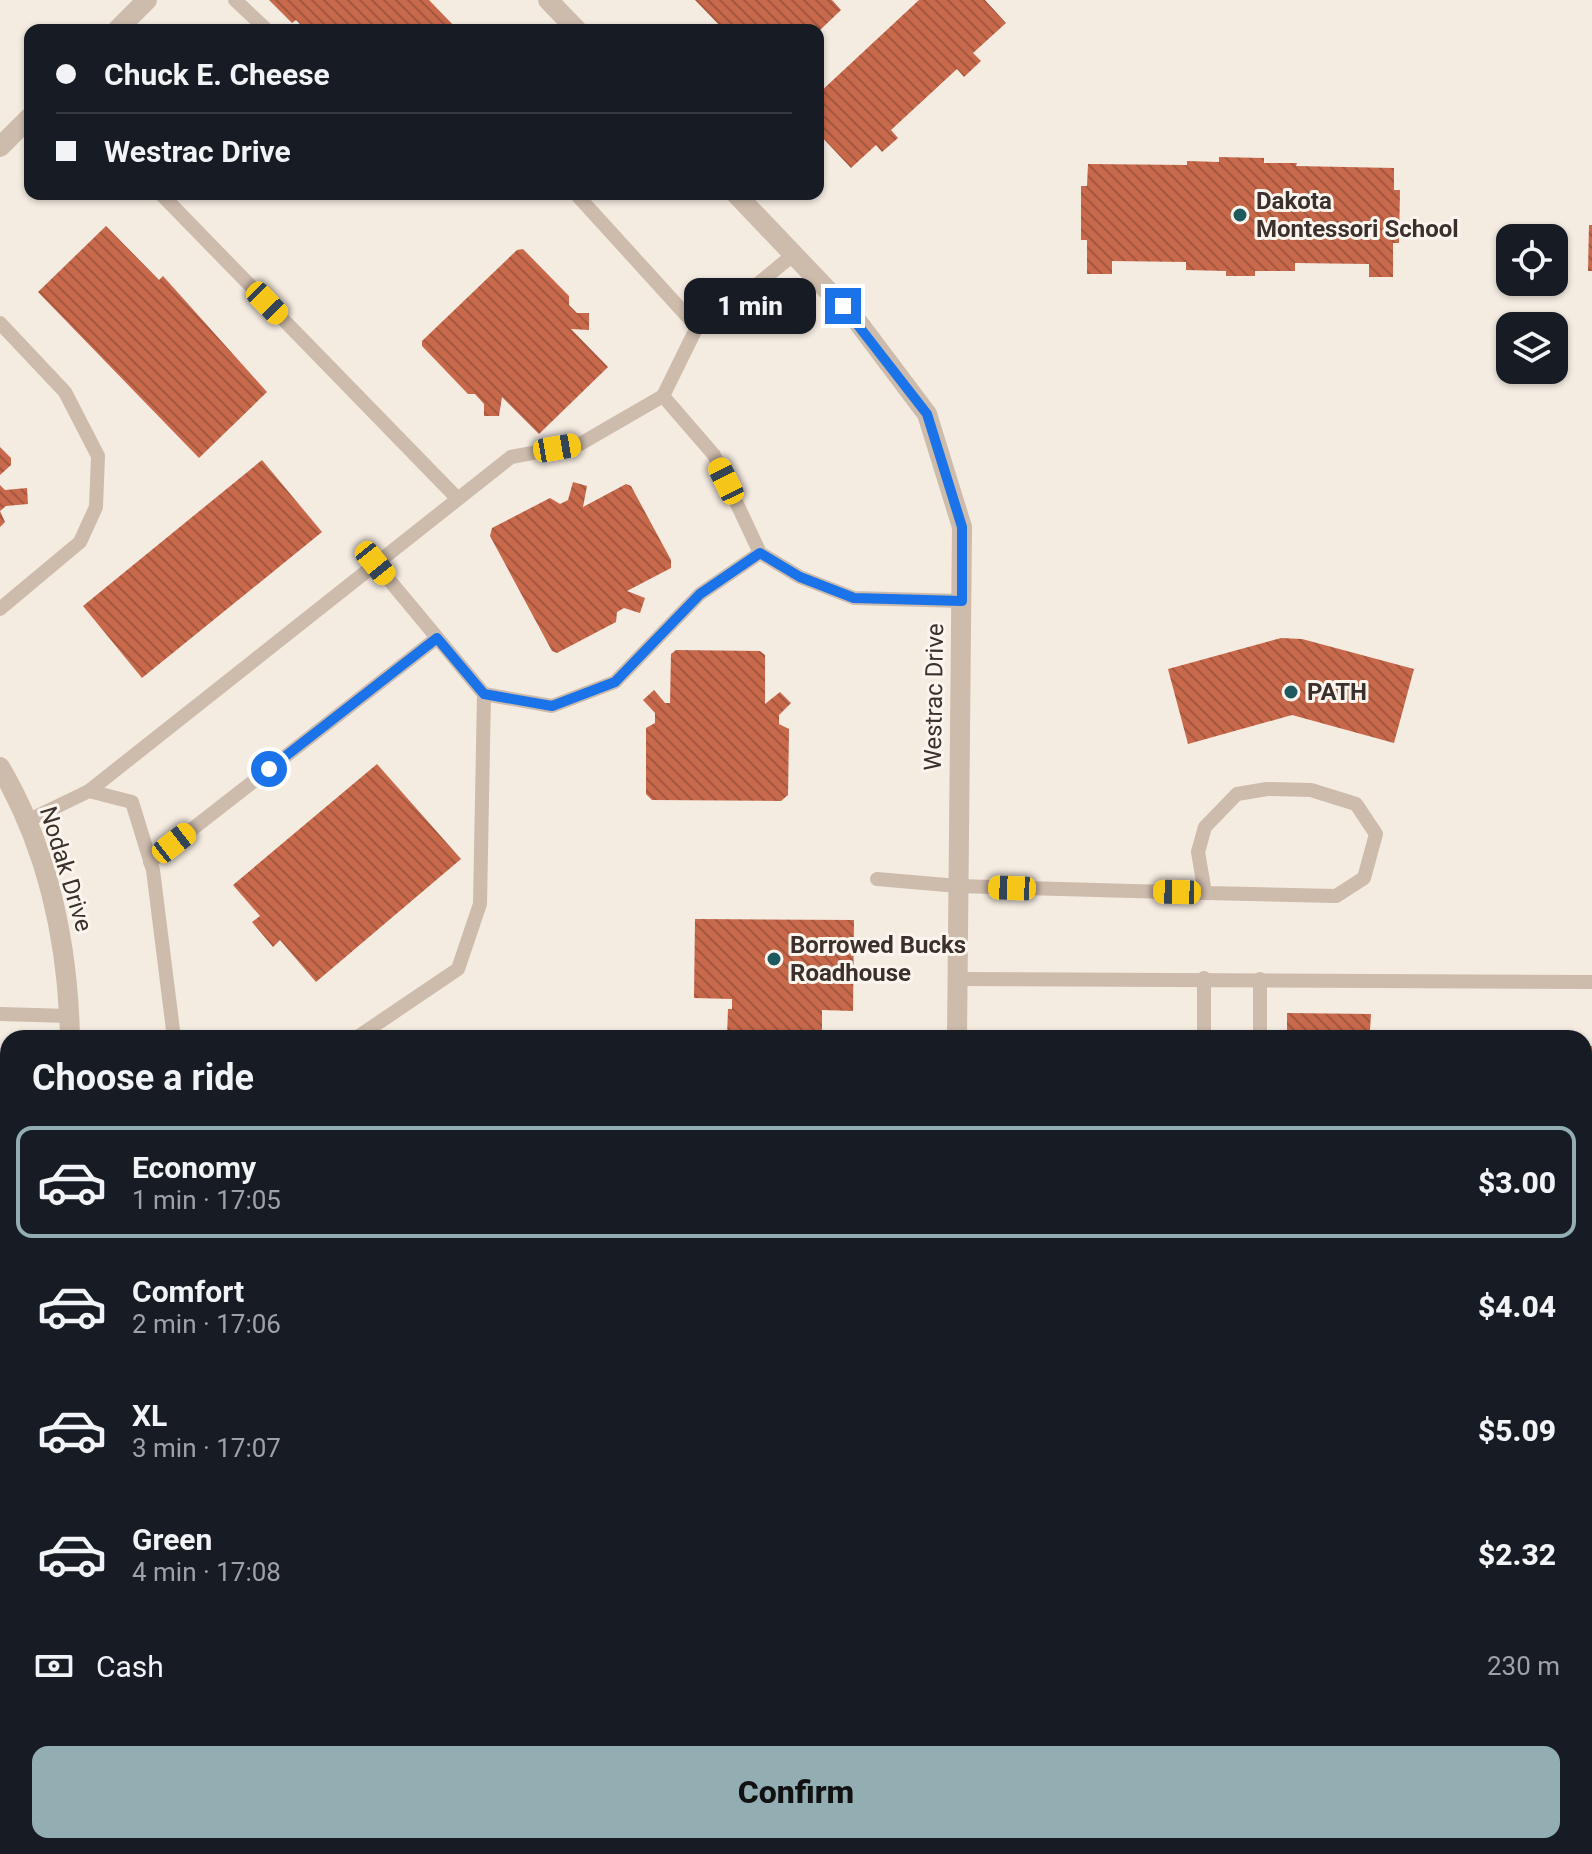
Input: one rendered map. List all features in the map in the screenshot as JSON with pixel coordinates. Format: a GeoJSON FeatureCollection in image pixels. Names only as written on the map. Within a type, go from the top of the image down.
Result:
{"type":"FeatureCollection","features":[{"type":"Feature","properties":{"kind":"street"},"geometry":{"type":"LineString","coordinates":[[123,24],[147,0]]}},
{"type":"Feature","properties":{"kind":"street"},"geometry":{"type":"LineString","coordinates":[[548,0],[571,24]]}},
{"type":"Feature","properties":{"kind":"street"},"geometry":{"type":"LineString","coordinates":[[0,147],[24,123]]}},
{"type":"Feature","properties":{"kind":"street","name":"Westrac Drive"},"geometry":{"type":"LineString","coordinates":[[742,200],[857,321],[927,414],[962,527],[957,1030]]}},
{"type":"Feature","properties":{"kind":"street","name":"Nodak Drive"},"geometry":{"type":"LineString","coordinates":[[0,767],[27,821],[53,897],[64,956],[70,1030]]}},
{"type":"Feature","properties":{"kind":"lane"},"geometry":{"type":"LineString","coordinates":[[235,0],[261,24]]}},
{"type":"Feature","properties":{"kind":"lane"},"geometry":{"type":"LineString","coordinates":[[167,200],[457,498]]}},
{"type":"Feature","properties":{"kind":"lane"},"geometry":{"type":"LineString","coordinates":[[581,200],[697,327]]}},
{"type":"Feature","properties":{"kind":"lane"},"geometry":{"type":"LineString","coordinates":[[27,821],[89,791],[511,457],[580,444],[663,396],[697,327],[742,297],[794,254]]}},
{"type":"Feature","properties":{"kind":"lane"},"geometry":{"type":"LineString","coordinates":[[0,323],[65,392],[98,456],[96,507],[80,542],[0,609]]}},
{"type":"Feature","properties":{"kind":"lane"},"geometry":{"type":"LineString","coordinates":[[663,396],[714,455],[760,553],[800,577],[854,598],[962,601]]}},
{"type":"Feature","properties":{"kind":"lane"},"geometry":{"type":"LineString","coordinates":[[375,563],[484,694],[552,706],[615,682],[700,594],[760,553]]}},
{"type":"Feature","properties":{"kind":"lane"},"geometry":{"type":"LineString","coordinates":[[150,862],[437,638]]}},
{"type":"Feature","properties":{"kind":"lane"},"geometry":{"type":"LineString","coordinates":[[368,1030],[458,969],[480,904],[484,694]]}},
{"type":"Feature","properties":{"kind":"lane"},"geometry":{"type":"LineString","coordinates":[[877,879],[958,886],[1205,893],[1336,896],[1364,878],[1376,834],[1356,804],[1311,790],[1267,789],[1237,794],[1205,827],[1198,852],[1205,893]]}},
{"type":"Feature","properties":{"kind":"lane"},"geometry":{"type":"LineString","coordinates":[[89,791],[132,802],[150,862],[173,1030]]}},
{"type":"Feature","properties":{"kind":"lane"},"geometry":{"type":"LineString","coordinates":[[1204,978],[1204,1030]]}},
{"type":"Feature","properties":{"kind":"lane"},"geometry":{"type":"LineString","coordinates":[[957,979],[1592,982]]}},
{"type":"Feature","properties":{"kind":"lane"},"geometry":{"type":"LineString","coordinates":[[1260,979],[1260,1030]]}},
{"type":"Feature","properties":{"kind":"lane"},"geometry":{"type":"LineString","coordinates":[[0,1014],[69,1016]]}},
{"type":"Feature","properties":{"kind":"building"},"geometry":{"type":"Polygon","coordinates":[[[269,0],[429,0],[452,24],[300,24],[296,20],[292,23],[269,0]]]}},
{"type":"Feature","properties":{"kind":"building"},"geometry":{"type":"Polygon","coordinates":[[[695,0],[832,0],[841,10],[824,26],[718,24],[695,0]]]}},
{"type":"Feature","properties":{"kind":"building"},"geometry":{"type":"Polygon","coordinates":[[[919,0],[985,0],[1006,23],[973,53],[981,61],[964,77],[957,69],[891,130],[898,138],[882,152],[876,145],[851,168],[824,139],[824,88],[919,0]]]}},
{"type":"Feature","properties":{"kind":"building","name":"Dakota Montessori School"},"geometry":{"type":"Polygon","coordinates":[[[1219,157],[1264,158],[1264,163],[1297,163],[1296,166],[1394,168],[1394,190],[1400,190],[1399,243],[1393,243],[1393,277],[1369,277],[1369,264],[1295,263],[1295,271],[1255,271],[1255,276],[1226,276],[1226,271],[1186,270],[1186,262],[1112,261],[1112,274],[1087,274],[1087,240],[1081,240],[1081,186],[1087,186],[1088,164],[1187,165],[1187,161],[1219,162],[1219,157]]]}},
{"type":"Feature","properties":{"kind":"building"},"geometry":{"type":"Polygon","coordinates":[[[1589,225],[1592,225],[1592,271],[1588,271],[1589,225]]]}},
{"type":"Feature","properties":{"kind":"building"},"geometry":{"type":"Polygon","coordinates":[[[106,226],[159,280],[163,276],[267,392],[199,458],[38,292],[106,226]]]}},
{"type":"Feature","properties":{"kind":"building"},"geometry":{"type":"Polygon","coordinates":[[[523,249],[569,296],[569,305],[577,313],[589,313],[589,330],[571,329],[608,367],[539,434],[502,397],[499,416],[484,416],[484,404],[475,394],[468,394],[422,346],[422,341],[517,250],[523,249]]]}},
{"type":"Feature","properties":{"kind":"building"},"geometry":{"type":"Polygon","coordinates":[[[0,447],[11,458],[11,465],[0,475],[0,447]]]}},
{"type":"Feature","properties":{"kind":"building"},"geometry":{"type":"Polygon","coordinates":[[[262,460],[322,532],[142,678],[83,606],[262,460]]]}},
{"type":"Feature","properties":{"kind":"building"},"geometry":{"type":"Polygon","coordinates":[[[573,482],[587,486],[583,507],[626,484],[631,486],[671,560],[671,568],[627,591],[645,598],[640,613],[624,608],[617,612],[616,622],[557,653],[552,651],[490,536],[492,528],[550,498],[560,504],[568,500],[573,482]]]}},
{"type":"Feature","properties":{"kind":"building"},"geometry":{"type":"Polygon","coordinates":[[[0,485],[5,490],[27,488],[28,504],[6,506],[0,511],[0,485]]]}},
{"type":"Feature","properties":{"kind":"building","name":"PATH"},"geometry":{"type":"Polygon","coordinates":[[[1281,638],[1302,639],[1414,669],[1394,743],[1292,715],[1188,744],[1168,669],[1281,638]]]}},
{"type":"Feature","properties":{"kind":"building"},"geometry":{"type":"Polygon","coordinates":[[[676,650],[760,651],[765,655],[765,704],[780,692],[791,703],[779,715],[779,724],[789,729],[788,795],[781,801],[652,800],[646,794],[646,728],[655,723],[655,713],[643,700],[654,690],[665,703],[670,703],[671,654],[676,650]]]}},
{"type":"Feature","properties":{"kind":"building"},"geometry":{"type":"Polygon","coordinates":[[[377,764],[461,859],[316,982],[280,940],[273,947],[252,922],[260,916],[233,885],[377,764]]]}},
{"type":"Feature","properties":{"kind":"building","name":"Borrowed Bucks Roadhouse"},"geometry":{"type":"Polygon","coordinates":[[[695,919],[854,920],[853,1011],[822,1010],[822,1030],[727,1030],[728,1009],[732,1009],[732,999],[694,998],[695,919]]]}},
{"type":"Feature","properties":{"kind":"building"},"geometry":{"type":"Polygon","coordinates":[[[1287,1013],[1371,1014],[1370,1030],[1287,1030],[1287,1013]]]}},
{"type":"Feature","properties":{"kind":"place","name":"Dakota Montessori School"},"geometry":{"type":"Point","coordinates":[1240,215]}},
{"type":"Feature","properties":{"kind":"place","name":"PATH"},"geometry":{"type":"Point","coordinates":[1291,692]}},
{"type":"Feature","properties":{"kind":"place","name":"Borrowed Bucks Roadhouse"},"geometry":{"type":"Point","coordinates":[774,959]}},
{"type":"Feature","properties":{"kind":"route"},"geometry":{"type":"LineString","coordinates":[[269,769],[437,638],[484,694],[552,706],[615,682],[700,594],[760,553],[800,577],[854,598],[962,601],[962,527],[927,414],[843,306]]}}]}
